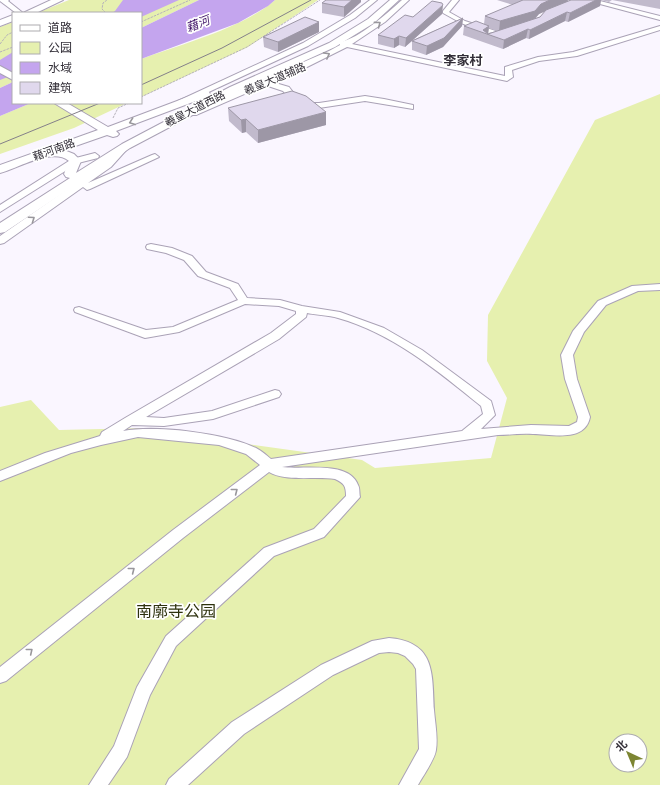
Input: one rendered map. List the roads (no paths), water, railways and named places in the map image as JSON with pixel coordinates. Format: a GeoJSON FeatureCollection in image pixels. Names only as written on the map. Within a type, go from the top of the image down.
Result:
{"type":"FeatureCollection","features":[{"type":"Feature","properties":{"kind":"main road"},"geometry":{"type":"LineString","coordinates":[[30,12],[59,0]]}},
{"type":"Feature","properties":{"kind":"main road","name":"羲皇大道西路"},"geometry":{"type":"LineString","coordinates":[[0,229],[67,189],[123,142],[234,83],[320,46],[361,20],[385,0]]}},
{"type":"Feature","properties":{"kind":"main road","name":"羲皇大道西路"},"geometry":{"type":"LineString","coordinates":[[0,219],[95,156],[234,89],[342,44],[395,0]]}},
{"type":"Feature","properties":{"kind":"main road"},"geometry":{"type":"LineString","coordinates":[[0,23],[12,18]]}},
{"type":"Feature","properties":{"kind":"main road"},"geometry":{"type":"LineString","coordinates":[[0,69],[12,76]]}},
{"type":"Feature","properties":{"kind":"main road","name":"藉河南路"},"geometry":{"type":"LineString","coordinates":[[0,169],[158,113],[234,83]]}},
{"type":"Feature","properties":{"kind":"main road"},"geometry":{"type":"LineString","coordinates":[[61,104],[93,122],[123,142]]}},
{"type":"Feature","properties":{"kind":"main road"},"geometry":{"type":"LineString","coordinates":[[44,154],[56,153],[67,155],[74,161],[70,174]]}},
{"type":"Feature","properties":{"kind":"street"},"geometry":{"type":"LineString","coordinates":[[6,0],[2,1],[18,12]]}},
{"type":"Feature","properties":{"kind":"street","name":"羲皇大道辅路"},"geometry":{"type":"LineString","coordinates":[[158,113],[215,85],[277,60],[315,41],[354,17],[374,0]]}},
{"type":"Feature","properties":{"kind":"street","name":"羲皇大道辅路"},"geometry":{"type":"LineString","coordinates":[[123,142],[305,67],[342,44],[365,34],[391,15],[406,0]]}},
{"type":"Feature","properties":{"kind":"street"},"geometry":{"type":"LineString","coordinates":[[456,0],[444,12],[463,22],[502,34],[487,39]]}},
{"type":"Feature","properties":{"kind":"street"},"geometry":{"type":"LineString","coordinates":[[588,0],[610,3],[660,18]]}},
{"type":"Feature","properties":{"kind":"street"},"geometry":{"type":"LineString","coordinates":[[342,44],[507,78],[509,77],[508,69],[538,59],[574,54],[660,28]]}},
{"type":"Feature","properties":{"kind":"street"},"geometry":{"type":"LineString","coordinates":[[266,83],[286,89],[295,99],[316,107],[358,99],[379,100],[410,107]]}},
{"type":"Feature","properties":{"kind":"street"},"geometry":{"type":"LineString","coordinates":[[0,209],[74,161],[95,156]]}},
{"type":"Feature","properties":{"kind":"street"},"geometry":{"type":"LineString","coordinates":[[0,241],[67,189],[92,185],[155,157]]}},
{"type":"Feature","properties":{"kind":"street"},"geometry":{"type":"LineString","coordinates":[[151,247],[168,250],[188,258],[202,274],[234,286],[244,301]]}},
{"type":"Feature","properties":{"kind":"street"},"geometry":{"type":"LineString","coordinates":[[0,676],[172,538],[270,464],[466,435],[505,431],[570,431],[581,426],[584,417],[571,379],[567,355],[579,331],[602,302],[636,288],[660,287]]}},
{"type":"Feature","properties":{"kind":"street"},"geometry":{"type":"LineString","coordinates":[[79,310],[145,334],[175,330],[244,301],[280,303],[340,315],[384,331],[436,364],[487,404],[489,414],[466,435]]}},
{"type":"Feature","properties":{"kind":"street"},"geometry":{"type":"LineString","coordinates":[[98,440],[275,336],[302,314],[301,308]]}},
{"type":"Feature","properties":{"kind":"street"},"geometry":{"type":"LineString","coordinates":[[129,421],[164,422],[213,415],[275,394]]}},
{"type":"Feature","properties":{"kind":"street"},"geometry":{"type":"LineString","coordinates":[[0,476],[32,462],[98,440],[137,432],[208,438],[252,451],[277,471],[335,474],[342,476],[352,485],[354,491],[353,497],[319,533],[269,552],[171,641],[143,692],[121,751],[98,785]]}},
{"type":"Feature","properties":{"kind":"street"},"geometry":{"type":"LineString","coordinates":[[175,785],[238,728],[314,678],[327,670],[377,646],[389,645],[400,646],[410,652],[419,659],[424,669],[428,751],[408,785]]}},
{"type":"Feature","properties":{"kind":"water"},"geometry":{"type":"Polygon","coordinates":[[[123,0],[179,0],[142,17],[142,12],[114,12],[123,0]]]}},
{"type":"Feature","properties":{"kind":"water","name":"藉河"},"geometry":{"type":"Polygon","coordinates":[[[199,0],[275,0],[268,6],[238,23],[142,59],[142,28],[199,0]]]}},
{"type":"Feature","properties":{"kind":"water"},"geometry":{"type":"Polygon","coordinates":[[[12,53],[12,75],[0,80],[0,60],[12,53]]]}},
{"type":"Feature","properties":{"kind":"water"},"geometry":{"type":"Polygon","coordinates":[[[12,82],[12,104],[29,104],[0,116],[0,88],[12,82]]]}},
{"type":"Feature","properties":{"kind":"tram line"},"geometry":{"type":"LineString","coordinates":[[142,85],[222,48],[311,0]]}},
{"type":"Feature","properties":{"kind":"tram line"},"geometry":{"type":"LineString","coordinates":[[0,144],[98,104]]}},
{"type":"Feature","properties":{"kind":"district","name":"李家村"},"geometry":{"type":"Point","coordinates":[463,60]}},
{"type":"Feature","properties":{"kind":"park label","name":"南廓寺公园"},"geometry":{"type":"Point","coordinates":[176,611]}}]}
